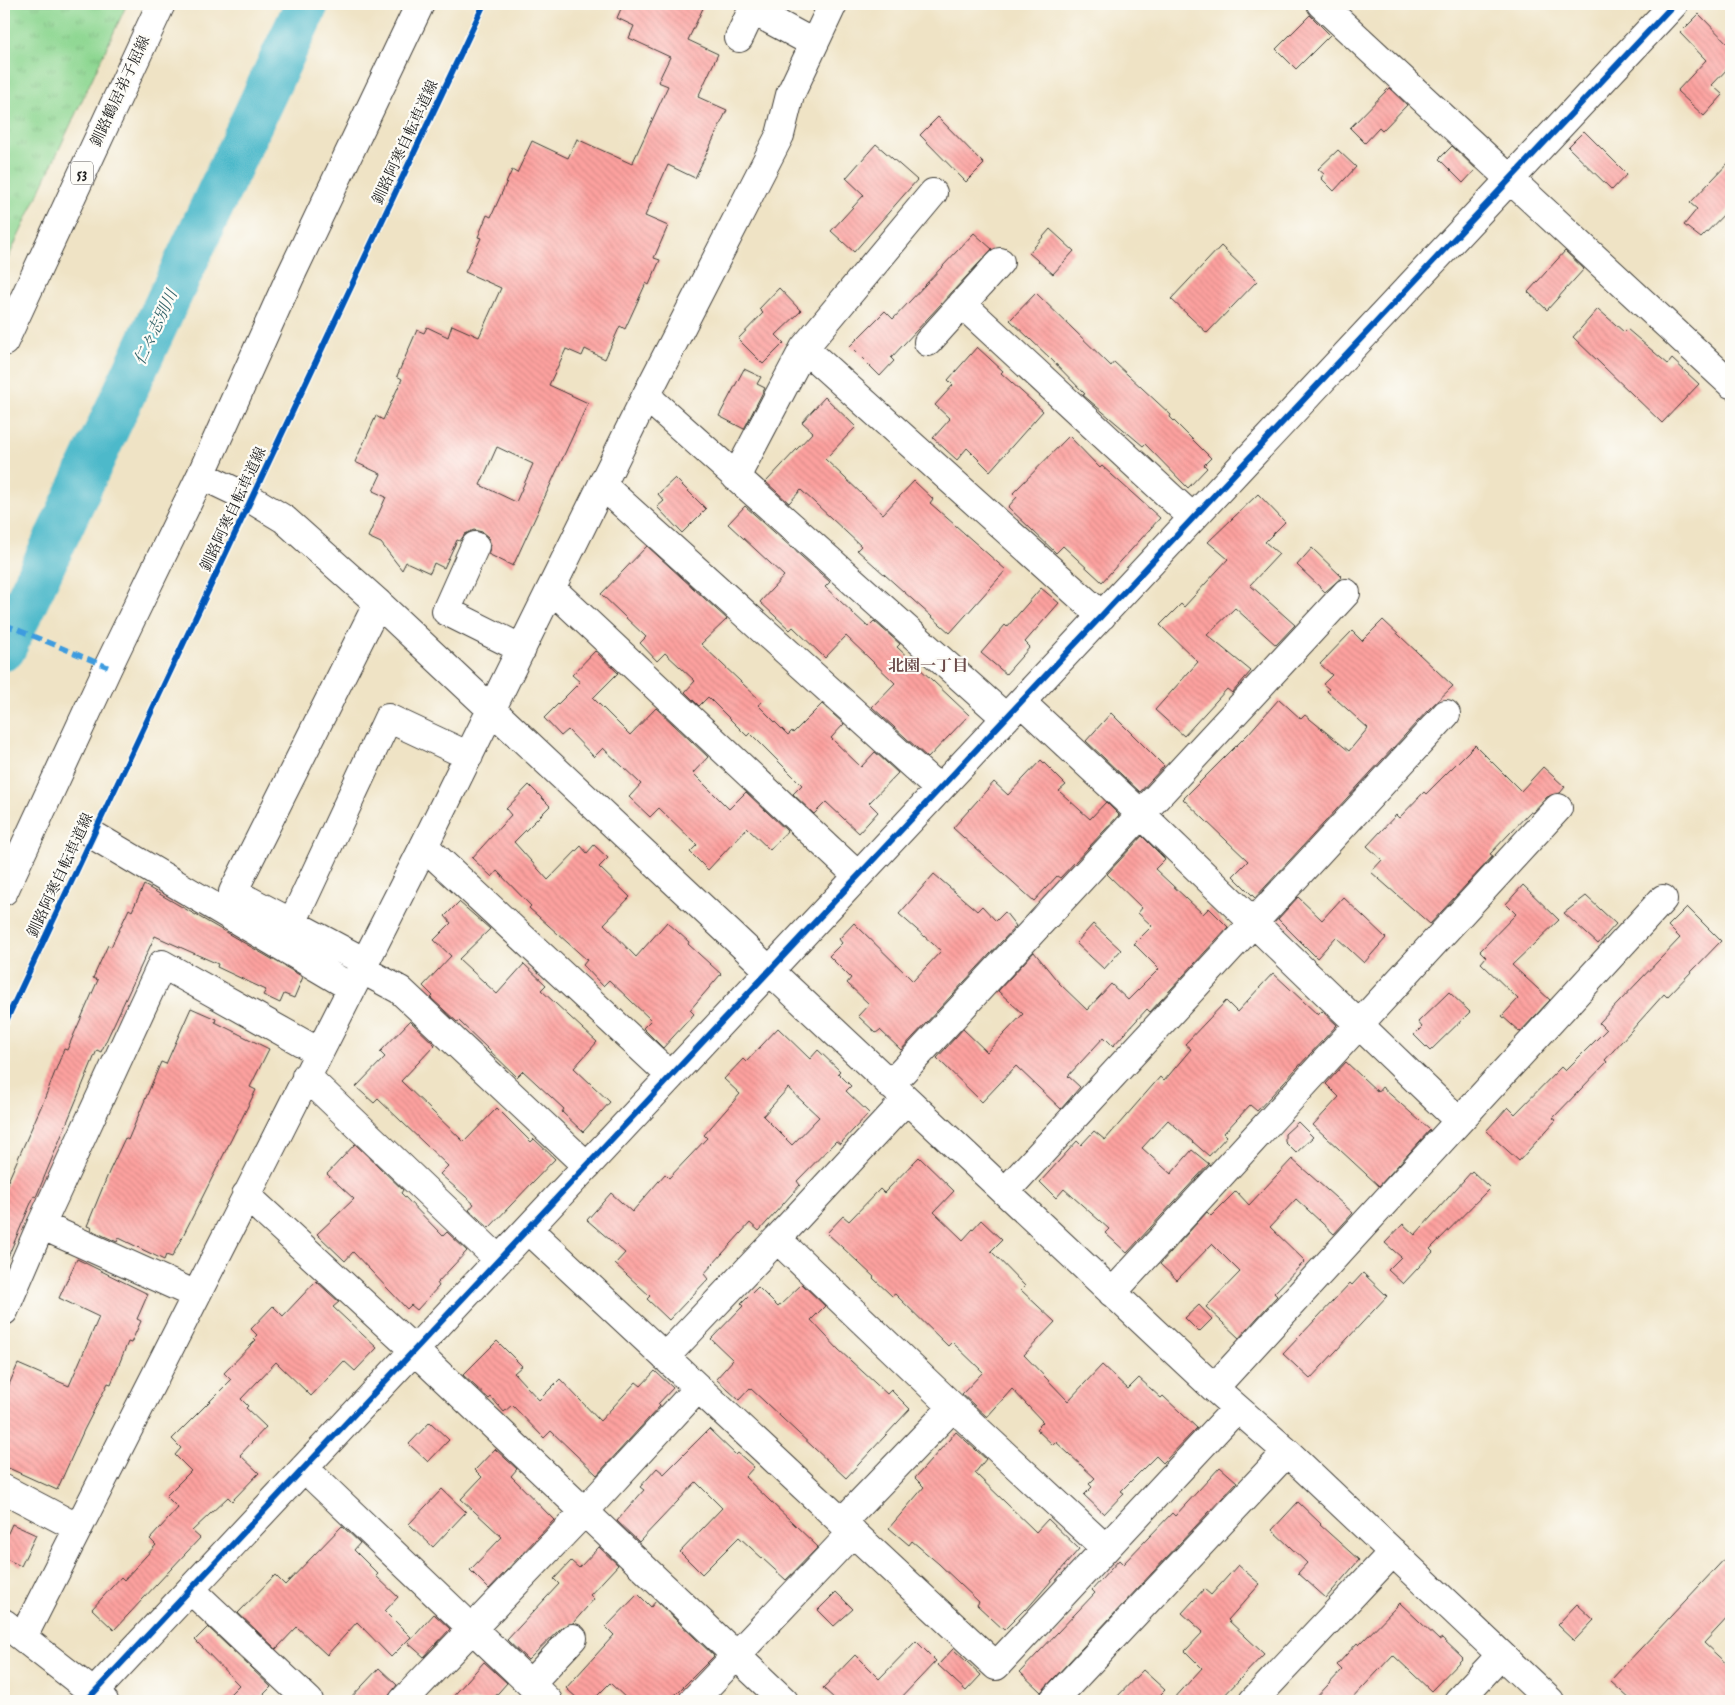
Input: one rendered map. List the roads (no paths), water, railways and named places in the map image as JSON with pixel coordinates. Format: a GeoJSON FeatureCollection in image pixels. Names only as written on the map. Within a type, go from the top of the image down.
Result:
{"type":"FeatureCollection","features":[{"type":"Feature","properties":{"kind":"street","name":"釧路鶴居弟子屈線"},"geometry":{"type":"LineString","coordinates":[[4,342],[161,4]]}},
{"type":"Feature","properties":{"kind":"street"},"geometry":{"type":"LineString","coordinates":[[4,891],[108,667],[201,475],[290,277],[420,4]]}},
{"type":"Feature","properties":{"kind":"street"},"geometry":{"type":"LineString","coordinates":[[833,4],[790,95],[780,134],[646,396],[424,846],[78,1528],[13,1630],[95,1698],[191,1590],[304,1468],[1674,4]]}},
{"type":"Feature","properties":{"kind":"street"},"geometry":{"type":"LineString","coordinates":[[1321,4],[1731,384]]}},
{"type":"Feature","properties":{"kind":"street"},"geometry":{"type":"LineString","coordinates":[[739,38],[753,7],[813,43]]}},
{"type":"Feature","properties":{"kind":"street"},"geometry":{"type":"LineString","coordinates":[[736,477],[804,348],[933,193]]}},
{"type":"Feature","properties":{"kind":"street"},"geometry":{"type":"LineString","coordinates":[[928,342],[1000,262]]}},
{"type":"Feature","properties":{"kind":"street"},"geometry":{"type":"LineString","coordinates":[[962,304],[1192,517]]}},
{"type":"Feature","properties":{"kind":"street"},"geometry":{"type":"LineString","coordinates":[[804,348],[1102,616]]}},
{"type":"Feature","properties":{"kind":"street"},"geometry":{"type":"LineString","coordinates":[[646,396],[736,477],[1141,814],[1253,924],[1460,1121]]}},
{"type":"Feature","properties":{"kind":"street"},"geometry":{"type":"LineString","coordinates":[[201,475],[251,499],[284,519],[378,603],[768,972],[1236,1409],[1287,1452],[1394,1552],[1500,1656],[1550,1701]]}},
{"type":"Feature","properties":{"kind":"street"},"geometry":{"type":"LineString","coordinates":[[602,485],[939,789]]}},
{"type":"Feature","properties":{"kind":"street"},"geometry":{"type":"LineString","coordinates":[[475,546],[446,611],[522,649]]}},
{"type":"Feature","properties":{"kind":"street"},"geometry":{"type":"LineString","coordinates":[[552,589],[858,876]]}},
{"type":"Feature","properties":{"kind":"street"},"geometry":{"type":"LineString","coordinates":[[665,1356],[777,1239],[898,1093],[1141,814],[1346,593]]}},
{"type":"Feature","properties":{"kind":"street"},"geometry":{"type":"LineString","coordinates":[[359,973],[292,923],[233,892],[378,603]]}},
{"type":"Feature","properties":{"kind":"street"},"geometry":{"type":"LineString","coordinates":[[1004,1192],[1446,714]]}},
{"type":"Feature","properties":{"kind":"street"},"geometry":{"type":"LineString","coordinates":[[292,923],[388,718],[469,756]]}},
{"type":"Feature","properties":{"kind":"street"},"geometry":{"type":"LineString","coordinates":[[1112,1293],[1558,808]]}},
{"type":"Feature","properties":{"kind":"street"},"geometry":{"type":"LineString","coordinates":[[93,835],[359,973],[400,990],[587,1166]]}},
{"type":"Feature","properties":{"kind":"street"},"geometry":{"type":"LineString","coordinates":[[424,846],[671,1076]]}},
{"type":"Feature","properties":{"kind":"street"},"geometry":{"type":"LineString","coordinates":[[1214,1388],[1663,899]]}},
{"type":"Feature","properties":{"kind":"street"},"geometry":{"type":"LineString","coordinates":[[4,1311],[41,1225],[162,964],[319,1052]]}},
{"type":"Feature","properties":{"kind":"street"},"geometry":{"type":"LineString","coordinates":[[306,1076],[499,1260]]}},
{"type":"Feature","properties":{"kind":"street"},"geometry":{"type":"LineString","coordinates":[[246,1195],[414,1350],[583,1513],[784,1701]]}},
{"type":"Feature","properties":{"kind":"street"},"geometry":{"type":"LineString","coordinates":[[41,1225],[196,1295]]}},
{"type":"Feature","properties":{"kind":"street"},"geometry":{"type":"LineString","coordinates":[[528,1229],[996,1666],[1236,1409]]}},
{"type":"Feature","properties":{"kind":"street"},"geometry":{"type":"LineString","coordinates":[[777,1239],[953,1407],[1106,1548]]}},
{"type":"Feature","properties":{"kind":"street"},"geometry":{"type":"LineString","coordinates":[[403,1701],[583,1513],[698,1388]]}},
{"type":"Feature","properties":{"kind":"street"},"geometry":{"type":"LineString","coordinates":[[693,1701],[735,1656],[953,1407]]}},
{"type":"Feature","properties":{"kind":"street"},"geometry":{"type":"LineString","coordinates":[[1053,1701],[1287,1452]]}},
{"type":"Feature","properties":{"kind":"street"},"geometry":{"type":"LineString","coordinates":[[304,1468],[539,1692],[573,1638]]}},
{"type":"Feature","properties":{"kind":"street"},"geometry":{"type":"LineString","coordinates":[[4,1490],[78,1528]]}},
{"type":"Feature","properties":{"kind":"street"},"geometry":{"type":"LineString","coordinates":[[1253,1701],[1394,1552]]}},
{"type":"Feature","properties":{"kind":"street"},"geometry":{"type":"LineString","coordinates":[[191,1590],[309,1701]]}},
{"type":"Feature","properties":{"kind":"street"},"geometry":{"type":"LineString","coordinates":[[1458,1701],[1500,1656]]}},
{"type":"Feature","properties":{"kind":"waterway","name":"仁々志別川"},"geometry":{"type":"LineString","coordinates":[[4,649],[307,4]]}},
{"type":"Feature","properties":{"kind":"district","name":"北園一丁目"},"geometry":{"type":"Point","coordinates":[928,665]}}]}
